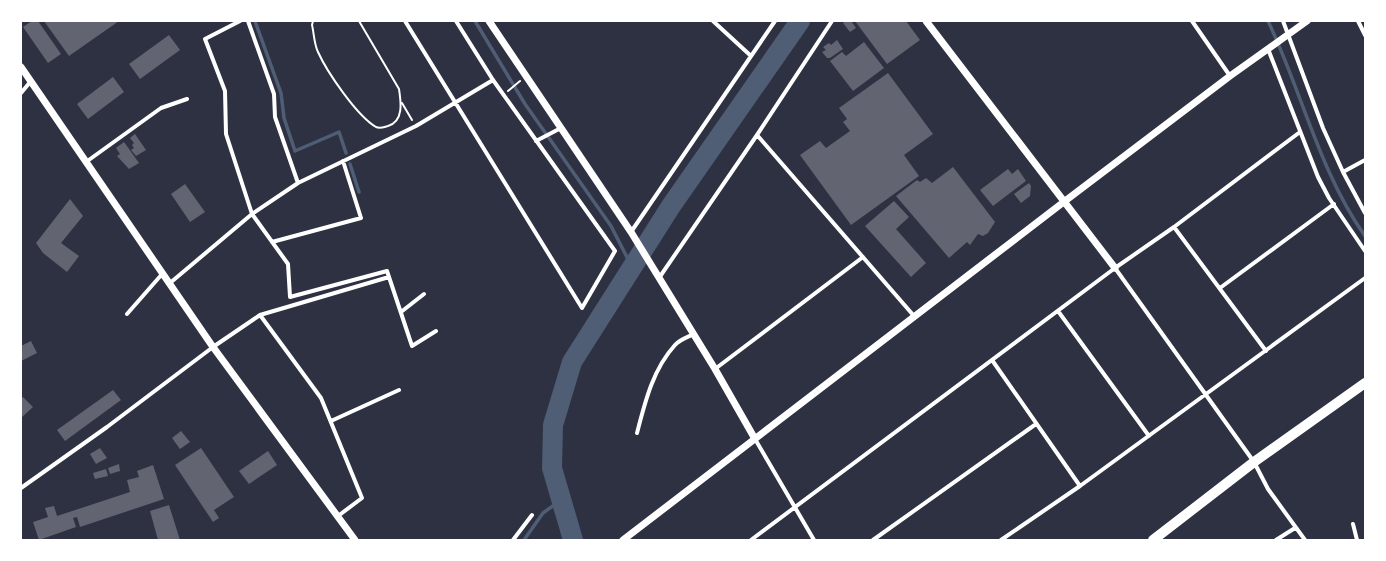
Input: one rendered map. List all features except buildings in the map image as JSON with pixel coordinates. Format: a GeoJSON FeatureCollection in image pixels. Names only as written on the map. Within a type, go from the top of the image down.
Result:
{"type":"FeatureCollection","features":[{"type":"Feature","properties":{"kind":"main road"},"geometry":{"type":"LineString","coordinates":[[1153,540],[1254,462],[1365,383]]}},
{"type":"Feature","properties":{"kind":"street"},"geometry":{"type":"LineString","coordinates":[[240,21],[206,39],[225,91],[226,134],[252,214],[288,264],[290,296],[387,271],[412,346],[436,331]]}},
{"type":"Feature","properties":{"kind":"street"},"geometry":{"type":"LineString","coordinates":[[248,21],[274,94],[276,117],[298,183]]}},
{"type":"Feature","properties":{"kind":"street"},"geometry":{"type":"LineString","coordinates":[[405,21],[582,308],[615,251],[493,80],[456,21]]}},
{"type":"Feature","properties":{"kind":"street"},"geometry":{"type":"LineString","coordinates":[[489,21],[631,232],[660,278],[716,369],[794,508],[814,540]]}},
{"type":"Feature","properties":{"kind":"street"},"geometry":{"type":"LineString","coordinates":[[713,21],[751,56]]}},
{"type":"Feature","properties":{"kind":"street"},"geometry":{"type":"LineString","coordinates":[[631,232],[775,21]]}},
{"type":"Feature","properties":{"kind":"street"},"geometry":{"type":"LineString","coordinates":[[660,278],[757,136],[832,21]]}},
{"type":"Feature","properties":{"kind":"street"},"geometry":{"type":"LineString","coordinates":[[926,21],[1115,268],[1254,462],[1268,489],[1295,528],[1306,540]]}},
{"type":"Feature","properties":{"kind":"street"},"geometry":{"type":"LineString","coordinates":[[1192,21],[1230,76]]}},
{"type":"Feature","properties":{"kind":"street"},"geometry":{"type":"LineString","coordinates":[[1283,21],[1323,128],[1343,172],[1365,212]]}},
{"type":"Feature","properties":{"kind":"street"},"geometry":{"type":"LineString","coordinates":[[623,540],[1064,201],[1230,76],[1308,21]]}},
{"type":"Feature","properties":{"kind":"street"},"geometry":{"type":"LineString","coordinates":[[1358,21],[1365,35]]}},
{"type":"Feature","properties":{"kind":"street"},"geometry":{"type":"LineString","coordinates":[[1268,49],[1318,177],[1365,252]]}},
{"type":"Feature","properties":{"kind":"street"},"geometry":{"type":"LineString","coordinates":[[21,67],[163,272],[212,347],[355,540]]}},
{"type":"Feature","properties":{"kind":"street"},"geometry":{"type":"LineString","coordinates":[[170,283],[252,214],[298,183],[416,126],[493,80]]}},
{"type":"Feature","properties":{"kind":"street"},"geometry":{"type":"LineString","coordinates":[[21,93],[31,81]]}},
{"type":"Feature","properties":{"kind":"street"},"geometry":{"type":"LineString","coordinates":[[86,162],[161,108],[187,99]]}},
{"type":"Feature","properties":{"kind":"street"},"geometry":{"type":"LineString","coordinates":[[536,141],[561,128]]}},
{"type":"Feature","properties":{"kind":"street"},"geometry":{"type":"LineString","coordinates":[[751,540],[1300,132]]}},
{"type":"Feature","properties":{"kind":"street"},"geometry":{"type":"LineString","coordinates":[[757,136],[914,316]]}},
{"type":"Feature","properties":{"kind":"street"},"geometry":{"type":"LineString","coordinates":[[1343,172],[1365,160]]}},
{"type":"Feature","properties":{"kind":"street"},"geometry":{"type":"LineString","coordinates":[[272,242],[361,218],[343,161]]}},
{"type":"Feature","properties":{"kind":"street"},"geometry":{"type":"LineString","coordinates":[[1220,288],[1334,204]]}},
{"type":"Feature","properties":{"kind":"street"},"geometry":{"type":"LineString","coordinates":[[1174,227],[1266,351]]}},
{"type":"Feature","properties":{"kind":"street"},"geometry":{"type":"LineString","coordinates":[[716,369],[863,257]]}},
{"type":"Feature","properties":{"kind":"street"},"geometry":{"type":"LineString","coordinates":[[127,314],[163,272]]}},
{"type":"Feature","properties":{"kind":"street"},"geometry":{"type":"LineString","coordinates":[[21,488],[107,428],[212,347],[260,315],[389,277]]}},
{"type":"Feature","properties":{"kind":"street"},"geometry":{"type":"LineString","coordinates":[[1001,540],[1080,486],[1365,278]]}},
{"type":"Feature","properties":{"kind":"street"},"geometry":{"type":"LineString","coordinates":[[401,312],[424,294]]}},
{"type":"Feature","properties":{"kind":"street"},"geometry":{"type":"LineString","coordinates":[[1058,311],[1149,436]]}},
{"type":"Feature","properties":{"kind":"street"},"geometry":{"type":"LineString","coordinates":[[260,315],[321,398],[362,498],[338,516]]}},
{"type":"Feature","properties":{"kind":"street"},"geometry":{"type":"LineString","coordinates":[[637,433],[648,393],[661,364],[676,344],[694,334]]}},
{"type":"Feature","properties":{"kind":"street"},"geometry":{"type":"LineString","coordinates":[[992,360],[1080,486]]}},
{"type":"Feature","properties":{"kind":"street"},"geometry":{"type":"LineString","coordinates":[[331,421],[399,390]]}},
{"type":"Feature","properties":{"kind":"street"},"geometry":{"type":"LineString","coordinates":[[873,540],[1036,424]]}},
{"type":"Feature","properties":{"kind":"street"},"geometry":{"type":"LineString","coordinates":[[513,540],[532,516]]}},
{"type":"Feature","properties":{"kind":"street"},"geometry":{"type":"LineString","coordinates":[[1353,524],[1357,540]]}},
{"type":"Feature","properties":{"kind":"street"},"geometry":{"type":"LineString","coordinates":[[1276,540],[1295,528]]}},
{"type":"Feature","properties":{"kind":"path"},"geometry":{"type":"LineString","coordinates":[[313,21],[312,24],[317,50],[336,82],[361,114],[377,127],[391,125],[398,118],[401,102],[399,89],[359,21]]}},
{"type":"Feature","properties":{"kind":"path"},"geometry":{"type":"LineString","coordinates":[[504,94],[525,76]]}},
{"type":"Feature","properties":{"kind":"path"},"geometry":{"type":"LineString","coordinates":[[401,102],[416,126]]}},
{"type":"Feature","properties":{"kind":"waterway"},"geometry":{"type":"LineString","coordinates":[[255,21],[281,93],[284,118],[295,151],[339,132],[346,153]]}},
{"type":"Feature","properties":{"kind":"waterway"},"geometry":{"type":"LineString","coordinates":[[475,21],[525,104],[611,226],[632,267]]}},
{"type":"Feature","properties":{"kind":"waterway"},"geometry":{"type":"LineString","coordinates":[[573,540],[552,468],[553,425],[572,362],[671,206],[800,21]]}},
{"type":"Feature","properties":{"kind":"waterway"},"geometry":{"type":"LineString","coordinates":[[1268,21],[1335,185],[1365,236]]}},
{"type":"Feature","properties":{"kind":"waterway"},"geometry":{"type":"LineString","coordinates":[[350,164],[359,192]]}},
{"type":"Feature","properties":{"kind":"waterway"},"geometry":{"type":"LineString","coordinates":[[524,540],[543,513],[561,500]]}}]}
